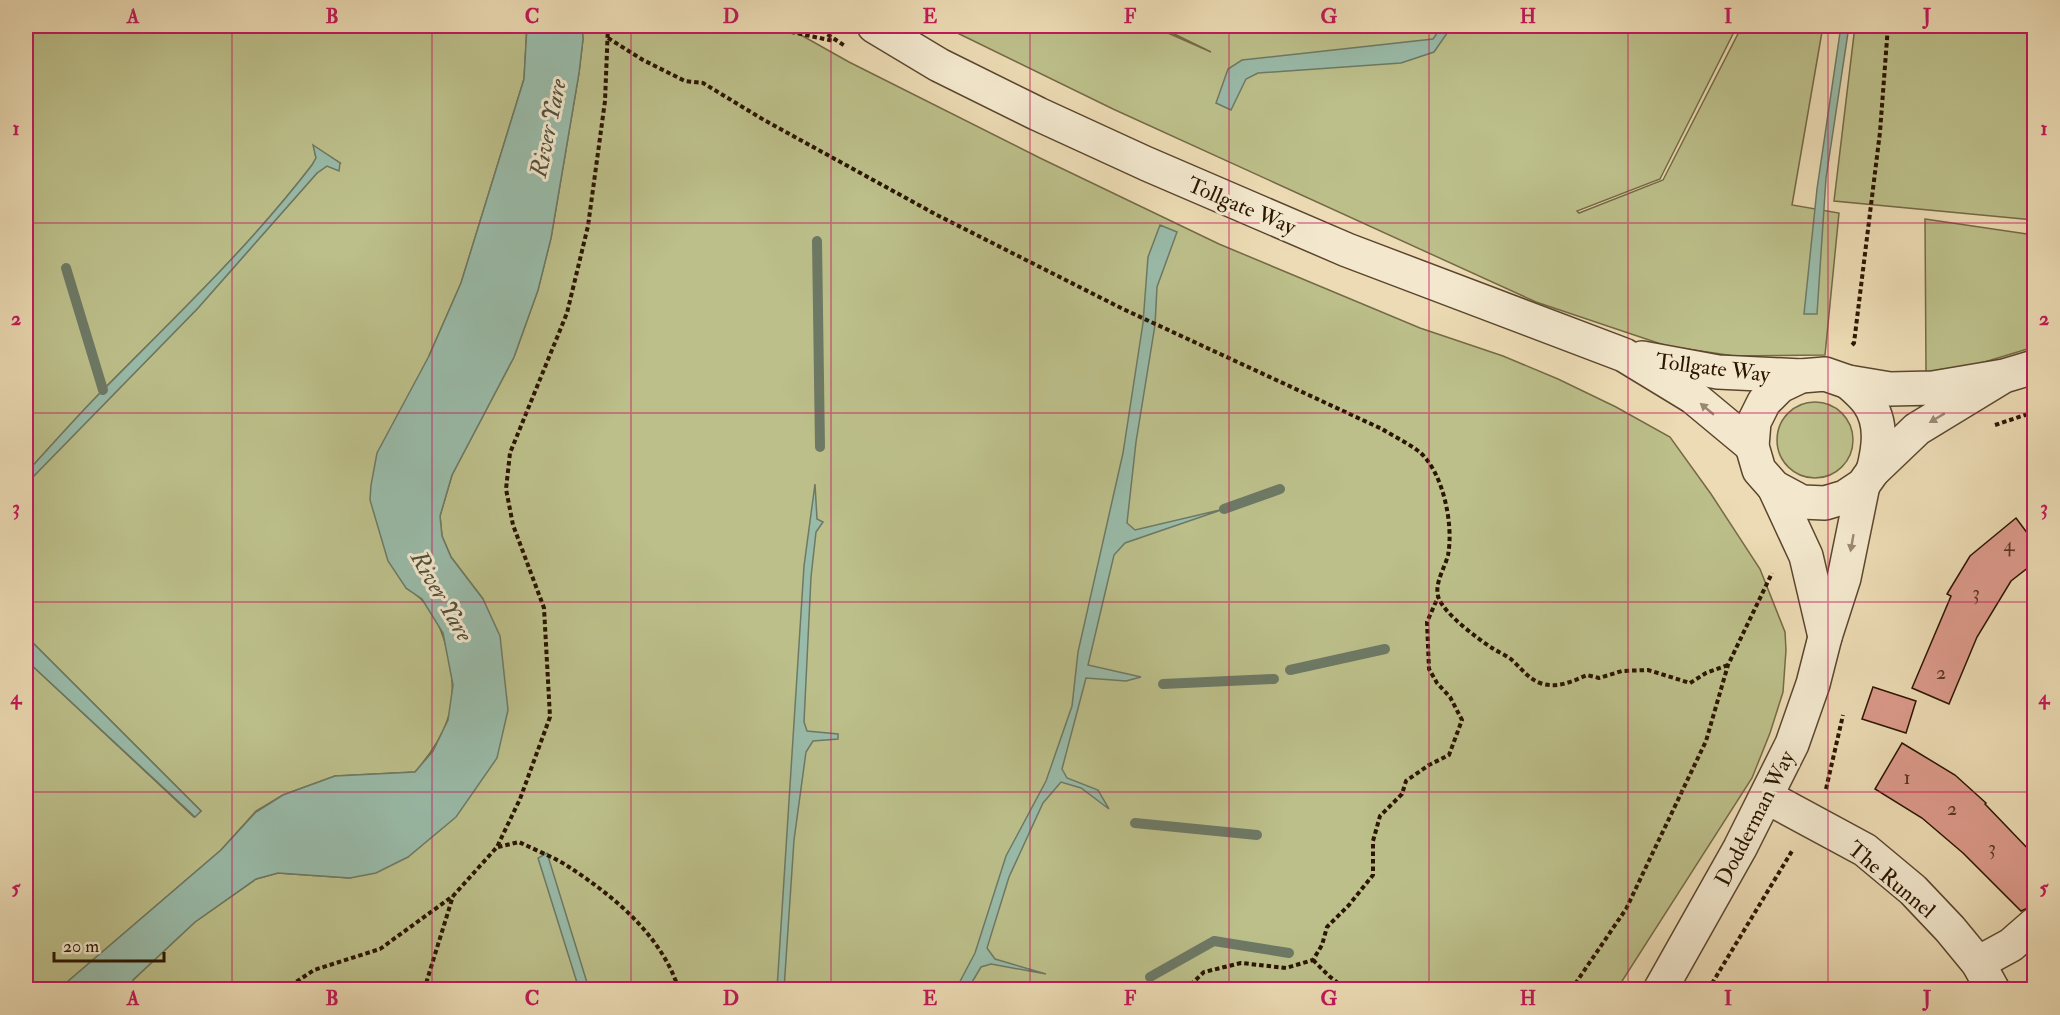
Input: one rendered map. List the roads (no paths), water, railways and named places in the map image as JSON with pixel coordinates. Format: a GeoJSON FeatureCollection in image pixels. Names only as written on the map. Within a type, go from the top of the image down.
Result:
{"type":"FeatureCollection","features":[{"type":"Feature","properties":{"kind":"street","name":"Tollgate Way"},"geometry":{"type":"LineString","coordinates":[[874,26],[939,65],[1146,164],[1347,250],[1624,355],[1718,372],[1825,377],[1890,388],[1933,388],[2019,372]]}},
{"type":"Feature","properties":{"kind":"street","name":"Tollgate Way"},"geometry":{"type":"LineString","coordinates":[[1624,355],[1693,397],[1752,446]]}},
{"type":"Feature","properties":{"kind":"street"},"geometry":{"type":"LineString","coordinates":[[1868,478],[1880,446],[1876,419],[1869,403],[1825,377],[1780,386],[1764,402],[1754,422],[1752,446],[1760,470],[1774,487],[1802,502],[1825,503],[1845,497],[1868,478],[1917,429],[2019,372]]}},
{"type":"Feature","properties":{"kind":"street","name":"Dodderman Way"},"geometry":{"type":"LineString","coordinates":[[1660,990],[1767,796],[1792,744],[1813,684],[1844,578],[1868,478]]}},
{"type":"Feature","properties":{"kind":"street","name":"Dodderman Way"},"geometry":{"type":"LineString","coordinates":[[1774,487],[1806,556],[1825,637]]}},
{"type":"Feature","properties":{"kind":"street","name":"The Runnel"},"geometry":{"type":"LineString","coordinates":[[1767,796],[1865,850],[1913,890],[1950,929],[1985,976]]}},
{"type":"Feature","properties":{"kind":"street"},"geometry":{"type":"LineString","coordinates":[[1985,976],[2011,945],[2034,925]]}},
{"type":"Feature","properties":{"kind":"water","name":"River Yare"},"geometry":{"type":"Polygon","coordinates":[[[527,26],[582,26],[583,39],[579,73],[551,238],[538,290],[514,357],[452,475],[440,516],[442,536],[451,557],[483,599],[500,636],[508,710],[497,758],[456,817],[408,857],[376,873],[350,878],[278,873],[256,879],[195,922],[133,980],[130,989],[59,989],[221,850],[256,812],[283,795],[335,776],[415,772],[433,751],[448,720],[453,685],[443,633],[422,599],[406,588],[388,561],[370,500],[371,485],[377,453],[429,356],[461,283],[524,79],[527,26]]]}},
{"type":"Feature","properties":{"kind":"water"},"geometry":{"type":"Polygon","coordinates":[[[1442,26],[1452,26],[1434,52],[1401,63],[1258,73],[1246,79],[1231,110],[1216,103],[1228,69],[1242,60],[1433,39],[1442,26]]]}},
{"type":"Feature","properties":{"kind":"water"},"geometry":{"type":"Polygon","coordinates":[[[1841,26],[1849,26],[1826,178],[1817,314],[1804,314],[1817,189],[1841,26]]]}},
{"type":"Feature","properties":{"kind":"water"},"geometry":{"type":"Polygon","coordinates":[[[313,145],[340,163],[339,171],[327,166],[317,173],[198,308],[26,484],[26,473],[94,399],[212,280],[288,195],[316,158],[313,145]]]}},
{"type":"Feature","properties":{"kind":"water"},"geometry":{"type":"Polygon","coordinates":[[[1160,225],[1177,232],[1157,287],[1155,325],[1136,442],[1127,523],[1135,530],[1224,509],[1125,543],[1114,555],[1088,665],[1141,677],[1126,681],[1086,678],[1062,769],[1067,778],[1098,790],[1109,809],[1081,788],[1061,782],[1043,803],[1009,877],[987,948],[995,959],[1046,974],[991,964],[981,967],[968,989],[956,989],[975,953],[1006,856],[1046,781],[1072,706],[1078,652],[1123,453],[1143,323],[1148,257],[1160,225]]]}},
{"type":"Feature","properties":{"kind":"water"},"geometry":{"type":"Polygon","coordinates":[[[815,484],[817,519],[823,522],[816,532],[811,577],[804,722],[807,731],[838,734],[838,739],[813,741],[806,752],[794,840],[784,989],[777,989],[804,566],[815,484]]]}},
{"type":"Feature","properties":{"kind":"water"},"geometry":{"type":"Polygon","coordinates":[[[26,636],[201,811],[195,817],[26,660],[26,636]]]}},
{"type":"Feature","properties":{"kind":"water"},"geometry":{"type":"Polygon","coordinates":[[[547,853],[589,989],[579,989],[538,858],[547,853]]]}},
{"type":"Feature","properties":{"kind":"waterway"},"geometry":{"type":"LineString","coordinates":[[817,241],[820,447]]}},
{"type":"Feature","properties":{"kind":"waterway"},"geometry":{"type":"LineString","coordinates":[[66,268],[103,390]]}},
{"type":"Feature","properties":{"kind":"waterway"},"geometry":{"type":"LineString","coordinates":[[1224,509],[1280,489]]}},
{"type":"Feature","properties":{"kind":"waterway"},"geometry":{"type":"LineString","coordinates":[[1290,670],[1385,649]]}},
{"type":"Feature","properties":{"kind":"waterway"},"geometry":{"type":"LineString","coordinates":[[1163,684],[1274,679]]}},
{"type":"Feature","properties":{"kind":"waterway"},"geometry":{"type":"LineString","coordinates":[[1135,823],[1257,835]]}},
{"type":"Feature","properties":{"kind":"waterway"},"geometry":{"type":"LineString","coordinates":[[1150,977],[1214,941],[1289,953]]}}]}
